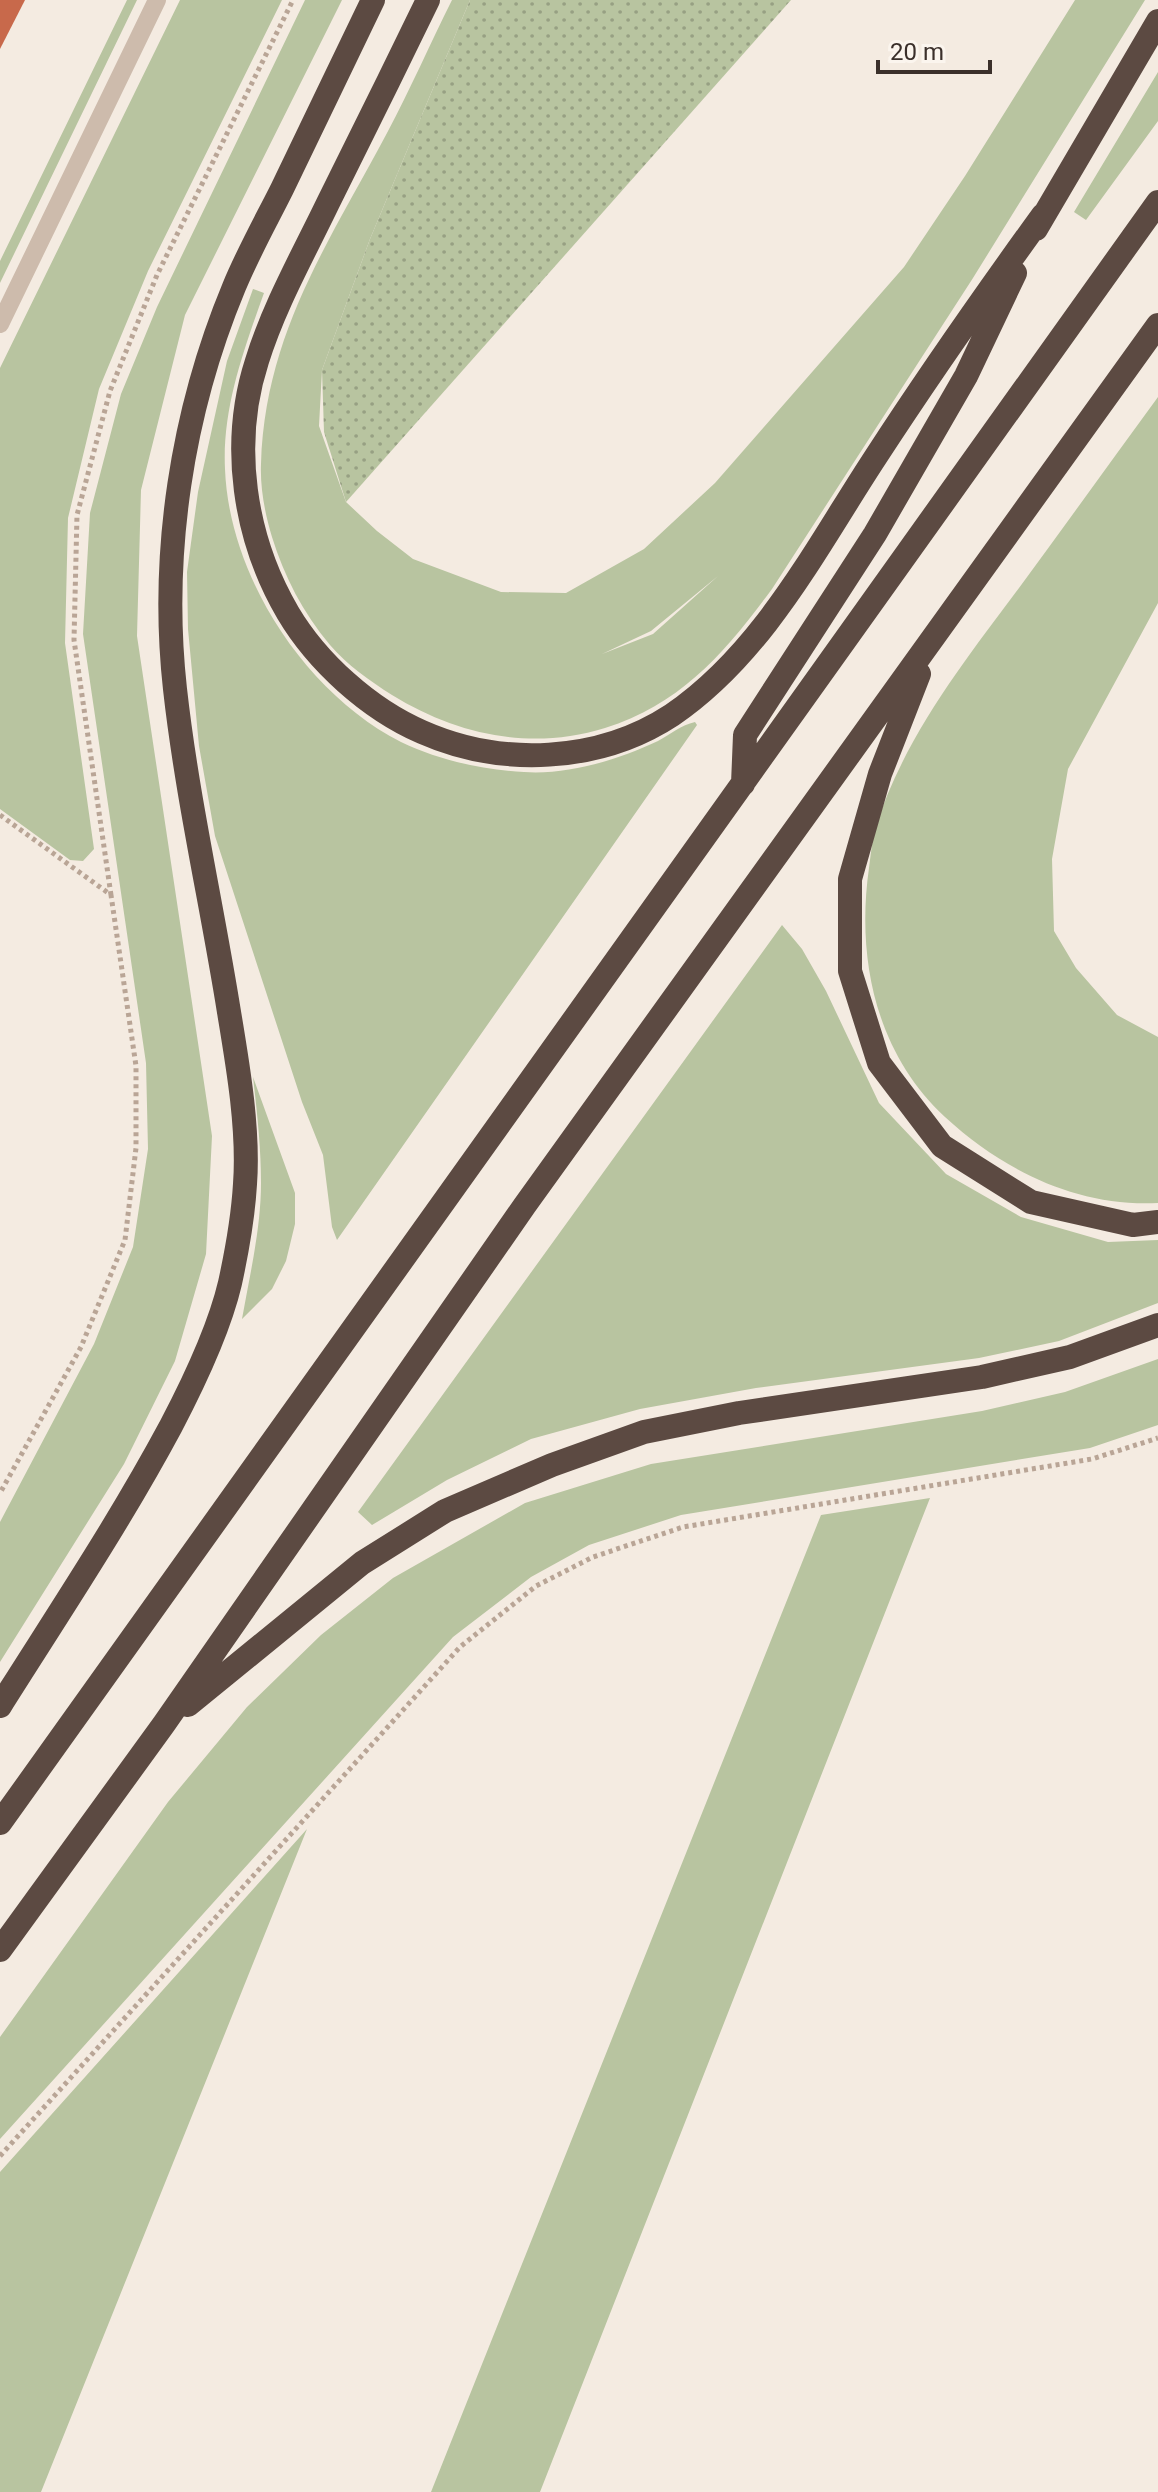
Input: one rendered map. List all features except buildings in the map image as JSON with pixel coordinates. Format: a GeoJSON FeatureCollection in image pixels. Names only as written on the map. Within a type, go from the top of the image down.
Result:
{"type":"FeatureCollection","features":[{"type":"Feature","properties":{"kind":"highway"},"geometry":{"type":"LineString","coordinates":[[0,1706],[143,1478],[194,1381],[229,1289],[246,1180],[241,1083],[175,687],[171,626],[172,559],[180,486],[193,416],[234,286],[373,0]]}},
{"type":"Feature","properties":{"kind":"highway"},"geometry":{"type":"LineString","coordinates":[[428,0],[281,299],[256,363],[246,408],[243,462],[246,499],[259,551],[277,594],[299,633],[334,670],[371,702],[425,734],[483,751],[521,756],[567,753],[623,739],[669,717],[703,691],[730,668],[774,613],[944,352],[1043,215]]}},
{"type":"Feature","properties":{"kind":"highway"},"geometry":{"type":"LineString","coordinates":[[743,784],[745,735],[875,534],[959,388],[1043,215],[1158,21]]}},
{"type":"Feature","properties":{"kind":"highway"},"geometry":{"type":"LineString","coordinates":[[0,1823],[1158,202]]}},
{"type":"Feature","properties":{"kind":"highway"},"geometry":{"type":"LineString","coordinates":[[0,1950],[164,1724],[525,1205],[1158,325]]}},
{"type":"Feature","properties":{"kind":"highway"},"geometry":{"type":"LineString","coordinates":[[931,642],[880,774],[850,879],[850,971],[879,1063],[942,1146],[1031,1202],[1133,1225],[1158,1222]]}},
{"type":"Feature","properties":{"kind":"highway"},"geometry":{"type":"LineString","coordinates":[[164,1724],[362,1563],[445,1511],[552,1465],[644,1432],[739,1413],[982,1377],[1041,1364],[1070,1357],[1158,1325]]}},
{"type":"Feature","properties":{"kind":"lane"},"geometry":{"type":"LineString","coordinates":[[0,324],[157,0]]}},
{"type":"Feature","properties":{"kind":"path"},"geometry":{"type":"LineString","coordinates":[[0,1493],[81,1347],[125,1240],[136,1148],[136,1066],[74,640],[77,515],[110,391],[157,275],[293,0]]}},
{"type":"Feature","properties":{"kind":"path"},"geometry":{"type":"LineString","coordinates":[[0,815],[111,895]]}},
{"type":"Feature","properties":{"kind":"path"},"geometry":{"type":"LineString","coordinates":[[0,2156],[460,1647],[536,1586],[593,1557],[683,1527],[1092,1459],[1158,1438]]}},
{"type":"Feature","properties":{"kind":"green space"},"geometry":{"type":"Polygon","coordinates":[[[127,0],[137,0],[0,283],[0,261],[127,0]]]}},
{"type":"Feature","properties":{"kind":"green space"},"geometry":{"type":"Polygon","coordinates":[[[180,0],[282,0],[148,271],[99,389],[68,518],[65,643],[94,849],[83,861],[70,860],[0,809],[0,368],[180,0]]]}},
{"type":"Feature","properties":{"kind":"green space"},"geometry":{"type":"Polygon","coordinates":[[[305,0],[342,0],[185,315],[141,490],[137,636],[212,1136],[206,1254],[175,1361],[124,1464],[0,1662],[0,1522],[94,1344],[133,1247],[148,1149],[146,1063],[83,634],[90,513],[121,394],[157,307],[305,0]]]}},
{"type":"Feature","properties":{"kind":"green space"},"geometry":{"type":"Polygon","coordinates":[[[452,0],[470,0],[370,239],[322,370],[319,426],[346,502],[413,559],[501,592],[566,593],[644,549],[715,483],[904,267],[1075,0],[1145,0],[973,278],[755,612],[719,654],[680,690],[633,717],[577,735],[522,738],[468,729],[417,709],[367,678],[330,645],[295,594],[282,566],[265,510],[261,473],[265,417],[287,331],[322,252],[395,117],[452,0]],[[718,576],[651,631],[602,654],[653,634],[718,576]]]}},
{"type":"Feature","properties":{"kind":"green space"},"geometry":{"type":"Polygon","coordinates":[[[470,0],[791,0],[346,502],[324,432],[322,370],[370,239],[470,0]]]}},
{"type":"Feature","properties":{"kind":"green space"},"geometry":{"type":"Polygon","coordinates":[[[1158,72],[1158,121],[1086,220],[1074,212],[1158,72]]]}},
{"type":"Feature","properties":{"kind":"green space"},"geometry":{"type":"Polygon","coordinates":[[[253,289],[264,293],[236,379],[227,424],[225,469],[230,509],[241,550],[257,589],[278,627],[304,662],[334,694],[366,721],[401,742],[461,763],[508,771],[558,771],[592,765],[643,748],[690,723],[697,725],[337,1240],[332,1227],[323,1155],[302,1102],[215,836],[199,746],[188,629],[187,572],[198,492],[227,361],[253,289]]]}},
{"type":"Feature","properties":{"kind":"green space"},"geometry":{"type":"Polygon","coordinates":[[[1158,397],[1158,603],[1068,769],[1052,859],[1054,931],[1076,968],[1117,1015],[1158,1037],[1158,1203],[1128,1203],[1071,1192],[1017,1169],[968,1136],[921,1092],[902,1064],[876,1003],[869,970],[866,902],[876,826],[888,793],[919,731],[957,672],[1158,397]]]}},
{"type":"Feature","properties":{"kind":"green space"},"geometry":{"type":"Polygon","coordinates":[[[782,925],[802,949],[826,991],[879,1103],[946,1174],[1021,1217],[1108,1242],[1158,1240],[1158,1303],[1059,1341],[979,1358],[756,1388],[640,1409],[531,1439],[447,1480],[372,1525],[358,1512],[782,925]]]}},
{"type":"Feature","properties":{"kind":"green space"},"geometry":{"type":"Polygon","coordinates":[[[253,1077],[295,1193],[295,1224],[286,1261],[272,1289],[242,1319],[261,1200],[260,1143],[253,1077]]]}},
{"type":"Feature","properties":{"kind":"green space"},"geometry":{"type":"Polygon","coordinates":[[[1158,1359],[1158,1425],[1090,1448],[681,1515],[589,1545],[531,1577],[453,1637],[0,2139],[0,2037],[168,1802],[247,1707],[321,1635],[393,1578],[525,1503],[651,1464],[982,1411],[1065,1392],[1158,1359]]]}},
{"type":"Feature","properties":{"kind":"green space"},"geometry":{"type":"Polygon","coordinates":[[[930,1498],[540,2492],[431,2492],[821,1515],[930,1498]]]}},
{"type":"Feature","properties":{"kind":"green space"},"geometry":{"type":"Polygon","coordinates":[[[307,1829],[41,2492],[0,2492],[0,2172],[307,1829]]]}}]}
